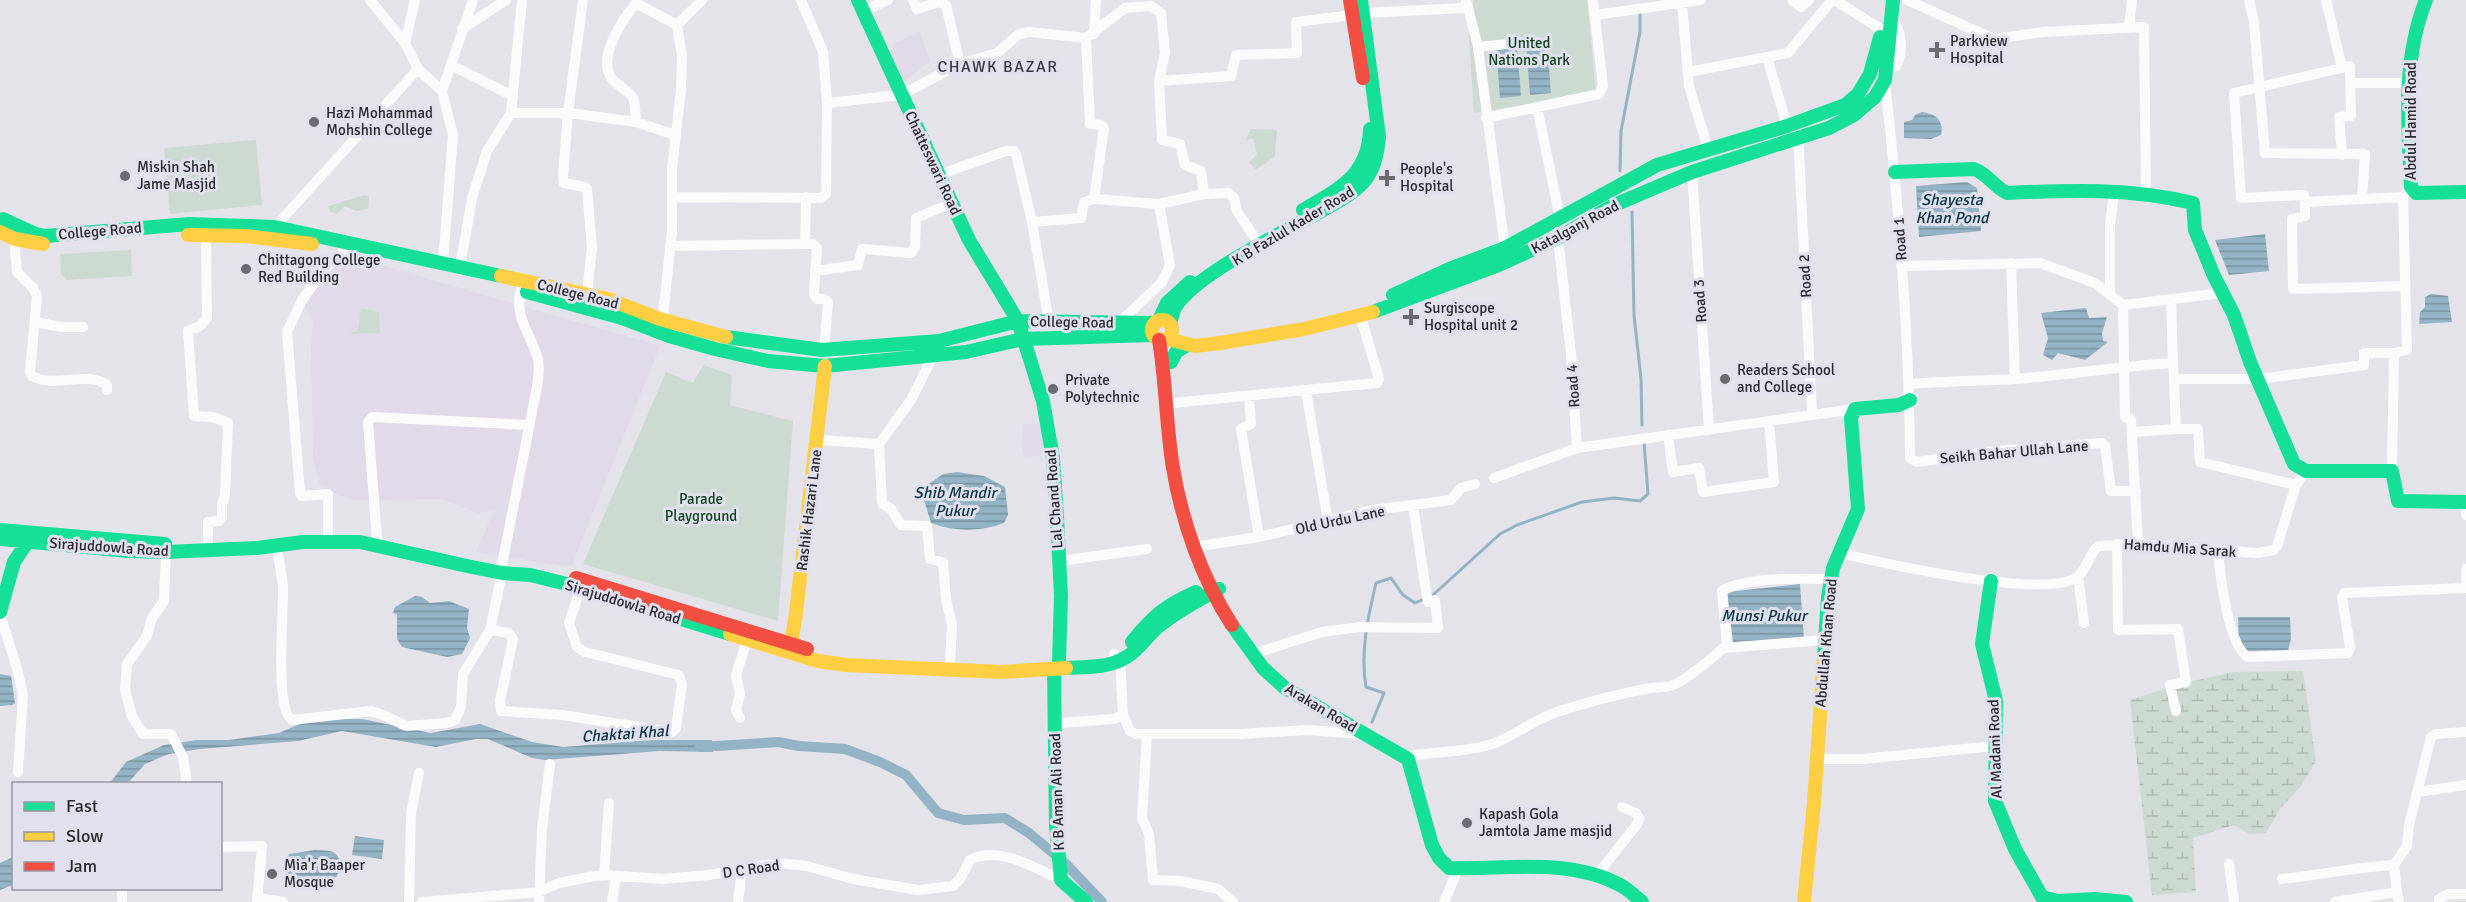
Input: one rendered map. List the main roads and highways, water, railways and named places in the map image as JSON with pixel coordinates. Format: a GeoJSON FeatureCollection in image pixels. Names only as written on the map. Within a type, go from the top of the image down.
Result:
{"type":"FeatureCollection","features":[{"type":"Feature","properties":{"kind":"main road","name":"K B Fazlul Kader Road"},"geometry":{"type":"LineString","coordinates":[[1162,330],[1161,309],[1171,296],[1256,241],[1352,192],[1361,185],[1373,168],[1378,148],[1378,123],[1359,10],[1350,0]]}},
{"type":"Feature","properties":{"kind":"main road"},"geometry":{"type":"LineString","coordinates":[[1868,105],[1858,94],[1870,74],[1882,30],[1885,0]]}},
{"type":"Feature","properties":{"kind":"main road","name":"Katalganj Road"},"geometry":{"type":"LineString","coordinates":[[1162,330],[1187,345],[1204,345],[1243,340],[1361,317],[1471,276],[1558,238],[1612,206],[1692,172],[1839,124],[1868,105],[1881,90],[1885,75],[1893,0]]}},
{"type":"Feature","properties":{"kind":"main road","name":"Abdul Hamid Road"},"geometry":{"type":"LineString","coordinates":[[2426,0],[2413,36],[2407,192],[2466,192]]}},
{"type":"Feature","properties":{"kind":"main road","name":"Chatteswari Road"},"geometry":{"type":"LineString","coordinates":[[860,6],[969,240],[1018,321],[1023,339]]}},
{"type":"Feature","properties":{"kind":"main road","name":"Katalganj Road"},"geometry":{"type":"LineString","coordinates":[[1162,330],[1182,334],[1204,334],[1324,316],[1377,301],[1449,269],[1505,248],[1657,165],[1792,124],[1845,105],[1858,94]]}},
{"type":"Feature","properties":{"kind":"main road"},"geometry":{"type":"LineString","coordinates":[[1895,172],[1974,169],[1982,171],[1996,189],[2007,193],[2081,190],[2146,195],[2193,203],[2194,230],[2234,315],[2250,362],[2295,464],[2306,471],[2392,471],[2398,501],[2466,506]]}},
{"type":"Feature","properties":{"kind":"main road","name":"College Road"},"geometry":{"type":"LineString","coordinates":[[1,224],[46,236],[153,226],[240,223],[274,227],[608,299],[658,325],[715,349],[768,362],[825,366],[933,356],[1023,339],[1162,330]]}},
{"type":"Feature","properties":{"kind":"main road","name":"College Road"},"geometry":{"type":"LineString","coordinates":[[1,224],[18,240],[45,244],[246,236],[344,250],[520,290],[622,318],[740,340],[824,350],[939,341],[1018,321],[1119,323],[1162,330]]}},
{"type":"Feature","properties":{"kind":"main road","name":"Arakan Road"},"geometry":{"type":"LineString","coordinates":[[1162,330],[1170,362],[1180,468],[1200,546],[1214,588],[1259,652],[1290,686],[1411,757]]}},
{"type":"Feature","properties":{"kind":"main road","name":"Arakan Road"},"geometry":{"type":"LineString","coordinates":[[1162,330],[1166,418],[1174,470],[1193,546],[1214,588],[1256,660],[1269,675],[1285,688],[1363,733],[1411,757]]}},
{"type":"Feature","properties":{"kind":"main road","name":"Lal Chand Road"},"geometry":{"type":"LineString","coordinates":[[1023,339],[1043,401],[1053,458],[1060,596],[1058,667]]}},
{"type":"Feature","properties":{"kind":"main road"},"geometry":{"type":"LineString","coordinates":[[1170,362],[1176,352],[1187,345]]}},
{"type":"Feature","properties":{"kind":"main road","name":"Rashik Hazari Lane"},"geometry":{"type":"LineString","coordinates":[[788,648],[818,440],[825,366]]}},
{"type":"Feature","properties":{"kind":"main road","name":"Abdullah Khan Road"},"geometry":{"type":"LineString","coordinates":[[1804,902],[1817,759],[1824,640],[1831,579],[1833,568],[1858,509],[1851,418],[1855,409],[1899,405],[1910,400]]}},
{"type":"Feature","properties":{"kind":"main road","name":"Sirajuddowla Road"},"geometry":{"type":"LineString","coordinates":[[0,530],[167,548],[360,542],[567,584],[747,640],[843,656],[950,664],[1098,666],[1117,657],[1133,653],[1157,628],[1214,588]]}},
{"type":"Feature","properties":{"kind":"main road","name":"Sirajuddowla Road"},"geometry":{"type":"LineString","coordinates":[[0,539],[128,551],[261,541],[286,536],[377,539],[502,569],[591,582],[846,665],[1002,672],[1058,667]]}},
{"type":"Feature","properties":{"kind":"main road"},"geometry":{"type":"LineString","coordinates":[[0,613],[14,562],[28,541]]}},
{"type":"Feature","properties":{"kind":"main road","name":"Al Madani Road"},"geometry":{"type":"LineString","coordinates":[[1991,581],[1982,644],[1996,701],[1995,801],[2015,849],[2042,897],[2058,901],[2095,899],[2126,902]]}},
{"type":"Feature","properties":{"kind":"main road","name":"K B Aman Ali Road"},"geometry":{"type":"LineString","coordinates":[[1058,667],[1060,826]]}},
{"type":"Feature","properties":{"kind":"main road","name":"K B Aman Ali Road"},"geometry":{"type":"LineString","coordinates":[[1058,667],[1063,882],[1086,902]]}},
{"type":"Feature","properties":{"kind":"main road"},"geometry":{"type":"LineString","coordinates":[[1411,757],[1430,841],[1440,860],[1449,868],[1584,870],[1618,885],[1642,902]]}},
{"type":"Feature","properties":{"kind":"main road"},"geometry":{"type":"LineString","coordinates":[[1411,757],[1421,768],[1434,832],[1443,850],[1454,862],[1470,865],[1560,864],[1601,870],[1637,890],[1649,902]]}},
{"type":"Feature","properties":{"kind":"water"},"geometry":{"type":"Polygon","coordinates":[[[1547,43],[1551,93],[1530,95],[1526,45],[1547,43]]]}},
{"type":"Feature","properties":{"kind":"water"},"geometry":{"type":"Polygon","coordinates":[[[1517,46],[1521,96],[1500,98],[1496,48],[1517,46]]]}},
{"type":"Feature","properties":{"kind":"water"},"geometry":{"type":"Polygon","coordinates":[[[1922,112],[1938,119],[1942,130],[1941,135],[1931,139],[1904,138],[1904,122],[1912,120],[1915,115],[1922,112]]]}},
{"type":"Feature","properties":{"kind":"water","name":"Shayesta Khan Pond"},"geometry":{"type":"Polygon","coordinates":[[[1967,182],[1977,188],[1981,231],[1919,237],[1916,186],[1967,182]]]}},
{"type":"Feature","properties":{"kind":"water"},"geometry":{"type":"Polygon","coordinates":[[[2265,234],[2269,271],[2229,275],[2215,240],[2265,234]]]}},
{"type":"Feature","properties":{"kind":"water"},"geometry":{"type":"Polygon","coordinates":[[[2431,294],[2448,296],[2452,322],[2419,324],[2420,312],[2425,307],[2425,297],[2431,294]]]}},
{"type":"Feature","properties":{"kind":"water"},"geometry":{"type":"Polygon","coordinates":[[[2086,308],[2089,318],[2107,317],[2102,333],[2103,341],[2108,342],[2085,360],[2058,353],[2052,360],[2043,355],[2048,338],[2041,313],[2086,308]]]}},
{"type":"Feature","properties":{"kind":"water","name":"Shib Mandir Pukur"},"geometry":{"type":"Polygon","coordinates":[[[957,472],[984,476],[1005,487],[1008,515],[1004,523],[968,530],[931,523],[924,500],[926,486],[943,474],[957,472]]]}},
{"type":"Feature","properties":{"kind":"water","name":"Munsi Pukur"},"geometry":{"type":"Polygon","coordinates":[[[1800,584],[1804,639],[1733,642],[1727,592],[1800,584]]]}},
{"type":"Feature","properties":{"kind":"water"},"geometry":{"type":"Polygon","coordinates":[[[415,596],[422,597],[430,603],[449,601],[469,609],[467,628],[470,638],[462,654],[447,657],[402,647],[397,639],[397,614],[393,613],[395,607],[415,596]]]}},
{"type":"Feature","properties":{"kind":"water"},"geometry":{"type":"Polygon","coordinates":[[[2238,617],[2290,617],[2291,639],[2288,650],[2246,651],[2239,642],[2238,617]]]}},
{"type":"Feature","properties":{"kind":"water"},"geometry":{"type":"Polygon","coordinates":[[[0,674],[11,676],[15,703],[12,705],[0,706],[0,674]]]}},
{"type":"Feature","properties":{"kind":"water"},"geometry":{"type":"Polygon","coordinates":[[[330,719],[362,719],[431,733],[480,724],[532,742],[563,747],[649,740],[712,740],[713,752],[659,751],[545,760],[532,758],[488,739],[476,739],[436,747],[342,731],[298,741],[200,749],[169,754],[145,764],[129,782],[111,782],[126,762],[164,745],[279,733],[302,723],[330,719]]]}},
{"type":"Feature","properties":{"kind":"water"},"geometry":{"type":"Polygon","coordinates":[[[355,836],[384,840],[382,859],[352,855],[355,836]]]}},
{"type":"Feature","properties":{"kind":"water"},"geometry":{"type":"Polygon","coordinates":[[[315,850],[334,852],[340,862],[341,869],[328,889],[288,884],[285,872],[289,854],[315,850]]]}},
{"type":"Feature","properties":{"kind":"water"},"geometry":{"type":"Polygon","coordinates":[[[12,857],[12,885],[0,890],[0,863],[12,857]]]}},
{"type":"Feature","properties":{"kind":"waterway"},"geometry":{"type":"LineString","coordinates":[[1620,171],[1621,131],[1640,32],[1640,13]]}},
{"type":"Feature","properties":{"kind":"waterway"},"geometry":{"type":"LineString","coordinates":[[1632,212],[1634,315],[1641,379],[1642,425]]}},
{"type":"Feature","properties":{"kind":"waterway"},"geometry":{"type":"LineString","coordinates":[[1433,595],[1500,534],[1517,525],[1582,502],[1614,498],[1640,501],[1648,494],[1644,442]]}},
{"type":"Feature","properties":{"kind":"waterway"},"geometry":{"type":"LineString","coordinates":[[1372,722],[1384,693],[1366,687],[1364,674],[1366,635],[1376,583],[1391,578],[1403,595],[1415,603],[1424,599]]}},
{"type":"Feature","properties":{"kind":"waterway","name":"Chaktai Khal"},"geometry":{"type":"LineString","coordinates":[[700,747],[778,742],[845,749],[880,762],[906,775],[938,813],[964,820],[1005,818],[1029,833],[1065,863],[1102,902]]}},
{"type":"Feature","properties":{"kind":"place","name":"Parkview Hospital"},"geometry":{"type":"Point","coordinates":[1937,50]}},
{"type":"Feature","properties":{"kind":"place","name":"Hazi Mohammad Mohshin College"},"geometry":{"type":"Point","coordinates":[314,122]}},
{"type":"Feature","properties":{"kind":"place","name":"Miskin Shah Jame Masjid"},"geometry":{"type":"Point","coordinates":[125,176]}},
{"type":"Feature","properties":{"kind":"place","name":"People's Hospital"},"geometry":{"type":"Point","coordinates":[1387,178]}},
{"type":"Feature","properties":{"kind":"place","name":"Chittagong College Red Building"},"geometry":{"type":"Point","coordinates":[246,269]}},
{"type":"Feature","properties":{"kind":"place","name":"Surgiscope Hospital unit 2"},"geometry":{"type":"Point","coordinates":[1411,317]}},
{"type":"Feature","properties":{"kind":"place","name":"Readers School and College"},"geometry":{"type":"Point","coordinates":[1725,379]}},
{"type":"Feature","properties":{"kind":"place","name":"Private Polytechnic"},"geometry":{"type":"Point","coordinates":[1053,389]}},
{"type":"Feature","properties":{"kind":"place","name":"Kapash Gola Jamtola Jame masjid"},"geometry":{"type":"Point","coordinates":[1467,823]}},
{"type":"Feature","properties":{"kind":"place","name":"Mia'r Baaper Mosque"},"geometry":{"type":"Point","coordinates":[272,874]}},
{"type":"Feature","properties":{"kind":"district","name":"CHAWK BAZAR"},"geometry":{"type":"Point","coordinates":[998,66]}},
{"type":"Feature","properties":{"kind":"park label","name":"United Nations Park"},"geometry":{"type":"Point","coordinates":[1529,52]}},
{"type":"Feature","properties":{"kind":"park label","name":"Parade Playground"},"geometry":{"type":"Point","coordinates":[701,508]}}]}
